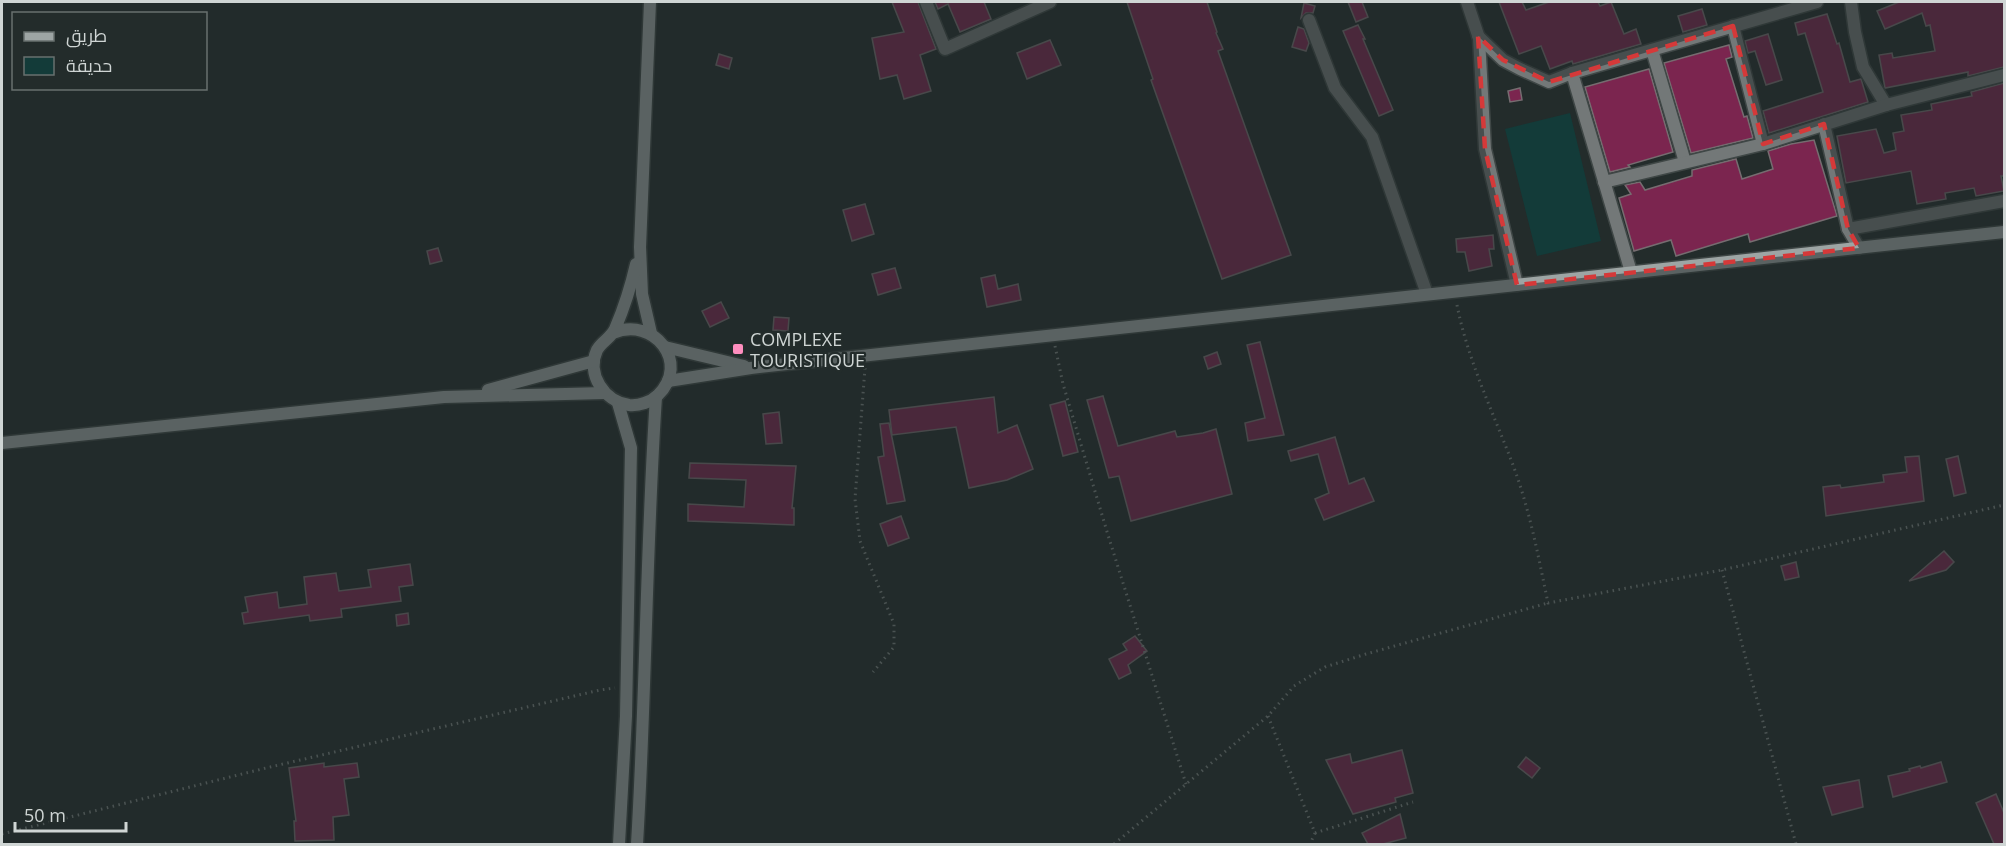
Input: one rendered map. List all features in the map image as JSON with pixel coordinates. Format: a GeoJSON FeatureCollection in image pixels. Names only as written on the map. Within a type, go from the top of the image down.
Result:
{"type":"FeatureCollection","features":[{"type":"Feature","properties":{"kind":"main road"},"geometry":{"type":"LineString","coordinates":[[650,2],[640,247],[642,294],[651,333]]}},
{"type":"Feature","properties":{"kind":"main road"},"geometry":{"type":"LineString","coordinates":[[668,381],[751,368],[2004,232]]}},
{"type":"Feature","properties":{"kind":"main road"},"geometry":{"type":"LineString","coordinates":[[613,333],[628,295],[640,247]]}},
{"type":"Feature","properties":{"kind":"main road"},"geometry":{"type":"LineString","coordinates":[[634,328],[651,333],[665,347],[671,368],[668,381],[656,397],[640,405],[618,403],[604,393],[595,377],[596,352],[602,342],[621,330],[634,328]]}},
{"type":"Feature","properties":{"kind":"main road"},"geometry":{"type":"LineString","coordinates":[[665,347],[751,368]]}},
{"type":"Feature","properties":{"kind":"main road"},"geometry":{"type":"LineString","coordinates":[[469,395],[594,361]]}},
{"type":"Feature","properties":{"kind":"main road"},"geometry":{"type":"LineString","coordinates":[[2,443],[469,395],[604,393]]}},
{"type":"Feature","properties":{"kind":"main road"},"geometry":{"type":"LineString","coordinates":[[637,844],[643,748],[656,397]]}},
{"type":"Feature","properties":{"kind":"main road"},"geometry":{"type":"LineString","coordinates":[[618,403],[631,448],[626,686],[619,844]]}},
{"type":"Feature","properties":{"kind":"street"},"geometry":{"type":"LineString","coordinates":[[926,2],[945,49],[1050,2]]}},
{"type":"Feature","properties":{"kind":"street"},"geometry":{"type":"LineString","coordinates":[[1467,2],[1478,36],[1485,149],[1517,285]]}},
{"type":"Feature","properties":{"kind":"street"},"geometry":{"type":"LineString","coordinates":[[1478,36],[1503,60],[1549,82],[1572,73],[1817,2]]}},
{"type":"Feature","properties":{"kind":"street"},"geometry":{"type":"LineString","coordinates":[[1851,2],[1863,67],[1886,105]]}},
{"type":"Feature","properties":{"kind":"street"},"geometry":{"type":"LineString","coordinates":[[1309,20],[1335,88],[1372,137],[1428,294]]}},
{"type":"Feature","properties":{"kind":"street"},"geometry":{"type":"LineString","coordinates":[[1733,26],[1763,144]]}},
{"type":"Feature","properties":{"kind":"street"},"geometry":{"type":"LineString","coordinates":[[1652,50],[1685,162]]}},
{"type":"Feature","properties":{"kind":"street"},"geometry":{"type":"LineString","coordinates":[[1572,73],[1631,272]]}},
{"type":"Feature","properties":{"kind":"street"},"geometry":{"type":"LineString","coordinates":[[1604,182],[1763,144],[1886,105],[2004,75]]}},
{"type":"Feature","properties":{"kind":"street"},"geometry":{"type":"LineString","coordinates":[[1824,124],[1848,229],[1859,248]]}},
{"type":"Feature","properties":{"kind":"street"},"geometry":{"type":"LineString","coordinates":[[1848,229],[2004,201]]}},
{"type":"Feature","properties":{"kind":"path"},"geometry":{"type":"LineString","coordinates":[[1455,291],[1461,322],[1486,399],[1513,465],[1532,523],[1548,603]]}},
{"type":"Feature","properties":{"kind":"path"},"geometry":{"type":"LineString","coordinates":[[1052,335],[1063,384],[1104,524],[1186,784]]}},
{"type":"Feature","properties":{"kind":"path"},"geometry":{"type":"LineString","coordinates":[[865,356],[855,499],[860,541],[894,624],[894,647],[873,672]]}},
{"type":"Feature","properties":{"kind":"path"},"geometry":{"type":"LineString","coordinates":[[1114,844],[1268,716],[1294,686],[1325,667],[1548,603],[1722,570],[2004,505]]}},
{"type":"Feature","properties":{"kind":"path"},"geometry":{"type":"LineString","coordinates":[[1722,570],[1796,844]]}},
{"type":"Feature","properties":{"kind":"path"},"geometry":{"type":"LineString","coordinates":[[2,834],[266,768],[600,690],[626,686]]}},
{"type":"Feature","properties":{"kind":"path"},"geometry":{"type":"LineString","coordinates":[[1268,716],[1315,833],[1310,844]]}},
{"type":"Feature","properties":{"kind":"path"},"geometry":{"type":"LineString","coordinates":[[1315,833],[1413,802]]}},
{"type":"Feature","properties":{"kind":"highlighted area"},"geometry":{"type":"Polygon","coordinates":[[[1733,26],[1763,144],[1824,124],[1848,229],[1859,248],[1517,285],[1485,149],[1478,36],[1503,60],[1549,82],[1733,26]]]}},
{"type":"Feature","properties":{"kind":"green space"},"geometry":{"type":"Polygon","coordinates":[[[1570,113],[1601,241],[1537,256],[1505,129],[1570,113]]]}},
{"type":"Feature","properties":{"kind":"building"},"geometry":{"type":"Polygon","coordinates":[[[892,2],[918,2],[936,49],[920,55],[931,91],[904,99],[897,75],[880,79],[872,38],[904,32],[892,2]]]}},
{"type":"Feature","properties":{"kind":"building"},"geometry":{"type":"Polygon","coordinates":[[[935,2],[984,2],[991,19],[960,32],[948,4],[938,9],[935,2]]]}},
{"type":"Feature","properties":{"kind":"building"},"geometry":{"type":"Polygon","coordinates":[[[1127,2],[1207,2],[1223,49],[1218,51],[1291,255],[1222,279],[1151,80],[1153,79],[1127,2]]]}},
{"type":"Feature","properties":{"kind":"building"},"geometry":{"type":"Polygon","coordinates":[[[1348,2],[1362,2],[1368,17],[1356,22],[1348,2]]]}},
{"type":"Feature","properties":{"kind":"building"},"geometry":{"type":"Polygon","coordinates":[[[1499,2],[1522,2],[1526,10],[1549,2],[1598,2],[1600,6],[1611,2],[1624,34],[1636,29],[1641,44],[1573,64],[1572,61],[1550,69],[1541,46],[1519,54],[1499,2]]]}},
{"type":"Feature","properties":{"kind":"building"},"geometry":{"type":"Polygon","coordinates":[[[1899,2],[2004,2],[2004,67],[1968,76],[1968,72],[1885,88],[1879,55],[1892,53],[1893,58],[1935,51],[1930,25],[1926,26],[1922,13],[1885,29],[1877,11],[1899,2]]]}},
{"type":"Feature","properties":{"kind":"building"},"geometry":{"type":"Polygon","coordinates":[[[1304,3],[1315,6],[1313,13],[1306,13],[1301,18],[1304,3]]]}},
{"type":"Feature","properties":{"kind":"building"},"geometry":{"type":"Polygon","coordinates":[[[1702,9],[1707,25],[1683,32],[1678,16],[1702,9]]]}},
{"type":"Feature","properties":{"kind":"building"},"geometry":{"type":"Polygon","coordinates":[[[1827,14],[1837,44],[1839,43],[1850,82],[1861,79],[1868,102],[1769,133],[1763,111],[1823,92],[1805,33],[1798,35],[1795,23],[1827,14]]]}},
{"type":"Feature","properties":{"kind":"building"},"geometry":{"type":"Polygon","coordinates":[[[1358,25],[1393,110],[1379,116],[1343,31],[1358,25]]]}},
{"type":"Feature","properties":{"kind":"building"},"geometry":{"type":"Polygon","coordinates":[[[1298,27],[1304,29],[1309,43],[1306,51],[1292,47],[1298,27]]]}},
{"type":"Feature","properties":{"kind":"building"},"geometry":{"type":"Polygon","coordinates":[[[1768,34],[1782,80],[1766,85],[1755,51],[1748,53],[1745,41],[1768,34]]]}},
{"type":"Feature","properties":{"kind":"building"},"geometry":{"type":"Polygon","coordinates":[[[1050,40],[1061,65],[1027,79],[1017,53],[1050,40]]]}},
{"type":"Feature","properties":{"kind":"building"},"geometry":{"type":"Polygon","coordinates":[[[1729,45],[1732,57],[1726,59],[1753,138],[1691,153],[1664,63],[1729,45]]]}},
{"type":"Feature","properties":{"kind":"building"},"geometry":{"type":"Polygon","coordinates":[[[719,54],[732,58],[729,69],[716,65],[719,54]]]}},
{"type":"Feature","properties":{"kind":"building"},"geometry":{"type":"Polygon","coordinates":[[[1649,69],[1673,152],[1610,172],[1585,87],[1649,69]]]}},
{"type":"Feature","properties":{"kind":"building"},"geometry":{"type":"Polygon","coordinates":[[[2004,83],[2004,176],[2001,176],[2004,191],[1976,196],[1974,188],[1945,193],[1946,199],[1917,204],[1911,171],[1846,183],[1837,136],[1876,129],[1884,153],[1896,150],[1893,133],[1904,131],[1901,115],[1932,110],[1931,104],[1972,96],[1971,92],[2004,83]]]}},
{"type":"Feature","properties":{"kind":"building"},"geometry":{"type":"Polygon","coordinates":[[[1520,88],[1522,100],[1510,102],[1508,91],[1520,88]]]}},
{"type":"Feature","properties":{"kind":"building"},"geometry":{"type":"Polygon","coordinates":[[[1814,140],[1837,216],[1750,242],[1748,234],[1676,256],[1671,240],[1634,251],[1619,198],[1631,194],[1625,185],[1640,182],[1645,190],[1692,176],[1692,170],[1736,159],[1742,179],[1773,169],[1768,151],[1814,140]]]}},
{"type":"Feature","properties":{"kind":"building"},"geometry":{"type":"Polygon","coordinates":[[[865,204],[874,234],[852,241],[843,210],[865,204]]]}},
{"type":"Feature","properties":{"kind":"building"},"geometry":{"type":"Polygon","coordinates":[[[1493,235],[1494,249],[1489,249],[1492,266],[1469,271],[1465,252],[1457,252],[1456,239],[1493,235]]]}},
{"type":"Feature","properties":{"kind":"building"},"geometry":{"type":"Polygon","coordinates":[[[438,248],[442,261],[430,264],[427,251],[438,248]]]}},
{"type":"Feature","properties":{"kind":"building"},"geometry":{"type":"Polygon","coordinates":[[[895,268],[901,288],[878,295],[872,274],[895,268]]]}},
{"type":"Feature","properties":{"kind":"building"},"geometry":{"type":"Polygon","coordinates":[[[995,275],[998,289],[1018,284],[1021,300],[987,307],[981,278],[995,275]]]}},
{"type":"Feature","properties":{"kind":"building"},"geometry":{"type":"Polygon","coordinates":[[[721,302],[729,318],[710,327],[702,311],[721,302]]]}},
{"type":"Feature","properties":{"kind":"building"},"geometry":{"type":"Polygon","coordinates":[[[774,317],[789,318],[788,331],[773,330],[774,317]]]}},
{"type":"Feature","properties":{"kind":"building"},"geometry":{"type":"Polygon","coordinates":[[[1260,342],[1284,435],[1248,441],[1245,423],[1265,418],[1247,345],[1260,342]]]}},
{"type":"Feature","properties":{"kind":"building"},"geometry":{"type":"Polygon","coordinates":[[[1217,352],[1221,364],[1208,369],[1204,357],[1217,352]]]}},
{"type":"Feature","properties":{"kind":"building"},"geometry":{"type":"Polygon","coordinates":[[[1103,396],[1118,446],[1175,431],[1177,437],[1216,429],[1232,494],[1131,521],[1119,476],[1109,478],[1087,400],[1103,396]]]}},
{"type":"Feature","properties":{"kind":"building"},"geometry":{"type":"Polygon","coordinates":[[[994,397],[998,433],[1017,425],[1033,469],[1007,480],[969,488],[956,427],[892,435],[889,410],[994,397]]]}},
{"type":"Feature","properties":{"kind":"building"},"geometry":{"type":"Polygon","coordinates":[[[1065,401],[1078,452],[1063,456],[1050,405],[1065,401]]]}},
{"type":"Feature","properties":{"kind":"building"},"geometry":{"type":"Polygon","coordinates":[[[779,412],[782,443],[766,444],[763,414],[779,412]]]}},
{"type":"Feature","properties":{"kind":"building"},"geometry":{"type":"Polygon","coordinates":[[[889,423],[905,501],[887,504],[878,457],[884,456],[880,424],[889,423]]]}},
{"type":"Feature","properties":{"kind":"building"},"geometry":{"type":"Polygon","coordinates":[[[1335,437],[1349,484],[1364,478],[1374,501],[1324,520],[1315,499],[1329,493],[1318,454],[1291,461],[1288,451],[1335,437]]]}},
{"type":"Feature","properties":{"kind":"building"},"geometry":{"type":"Polygon","coordinates":[[[1919,456],[1924,501],[1826,516],[1823,487],[1840,485],[1841,488],[1884,482],[1883,475],[1907,472],[1905,457],[1919,456]]]}},
{"type":"Feature","properties":{"kind":"building"},"geometry":{"type":"Polygon","coordinates":[[[1958,456],[1966,493],[1954,496],[1946,459],[1958,456]]]}},
{"type":"Feature","properties":{"kind":"building"},"geometry":{"type":"Polygon","coordinates":[[[690,463],[796,466],[792,508],[794,508],[794,525],[688,521],[688,504],[744,507],[746,480],[689,478],[690,463]]]}},
{"type":"Feature","properties":{"kind":"building"},"geometry":{"type":"Polygon","coordinates":[[[901,516],[909,538],[888,546],[880,524],[901,516]]]}},
{"type":"Feature","properties":{"kind":"building"},"geometry":{"type":"Polygon","coordinates":[[[1944,551],[1954,562],[1946,570],[1909,581],[1944,551]]]}},
{"type":"Feature","properties":{"kind":"building"},"geometry":{"type":"Polygon","coordinates":[[[1796,562],[1799,577],[1785,580],[1781,566],[1796,562]]]}},
{"type":"Feature","properties":{"kind":"building"},"geometry":{"type":"Polygon","coordinates":[[[410,564],[413,585],[399,587],[401,601],[341,609],[342,617],[310,621],[309,615],[244,624],[242,613],[248,612],[245,597],[277,592],[279,608],[307,604],[304,577],[336,573],[339,591],[371,587],[368,570],[410,564]]]}},
{"type":"Feature","properties":{"kind":"building"},"geometry":{"type":"Polygon","coordinates":[[[408,613],[409,624],[397,626],[396,615],[408,613]]]}},
{"type":"Feature","properties":{"kind":"building"},"geometry":{"type":"Polygon","coordinates":[[[1135,636],[1147,651],[1128,665],[1131,673],[1119,679],[1109,659],[1127,650],[1123,644],[1135,636]]]}},
{"type":"Feature","properties":{"kind":"building"},"geometry":{"type":"Polygon","coordinates":[[[1402,750],[1413,793],[1395,798],[1396,802],[1353,814],[1326,760],[1350,754],[1352,763],[1402,750]]]}},
{"type":"Feature","properties":{"kind":"building"},"geometry":{"type":"Polygon","coordinates":[[[1526,757],[1540,768],[1532,778],[1518,767],[1526,757]]]}},
{"type":"Feature","properties":{"kind":"building"},"geometry":{"type":"Polygon","coordinates":[[[1941,762],[1947,782],[1893,797],[1888,776],[1941,762]]]}},
{"type":"Feature","properties":{"kind":"building"},"geometry":{"type":"Polygon","coordinates":[[[324,763],[324,767],[357,763],[359,777],[344,779],[349,815],[333,817],[334,840],[295,841],[294,821],[296,821],[289,768],[324,763]]]}},
{"type":"Feature","properties":{"kind":"building"},"geometry":{"type":"Polygon","coordinates":[[[1859,780],[1863,807],[1832,815],[1823,787],[1859,780]]]}},
{"type":"Feature","properties":{"kind":"building"},"geometry":{"type":"Polygon","coordinates":[[[1996,794],[2004,813],[2004,844],[1994,844],[1976,803],[1996,794]]]}},
{"type":"Feature","properties":{"kind":"building"},"geometry":{"type":"Polygon","coordinates":[[[1400,814],[1406,838],[1383,844],[1368,844],[1362,833],[1400,814]]]}},
{"type":"Feature","properties":{"kind":"place","name":"COMPLEXE TOURISTIQUE"},"geometry":{"type":"Point","coordinates":[738,349]}}]}
